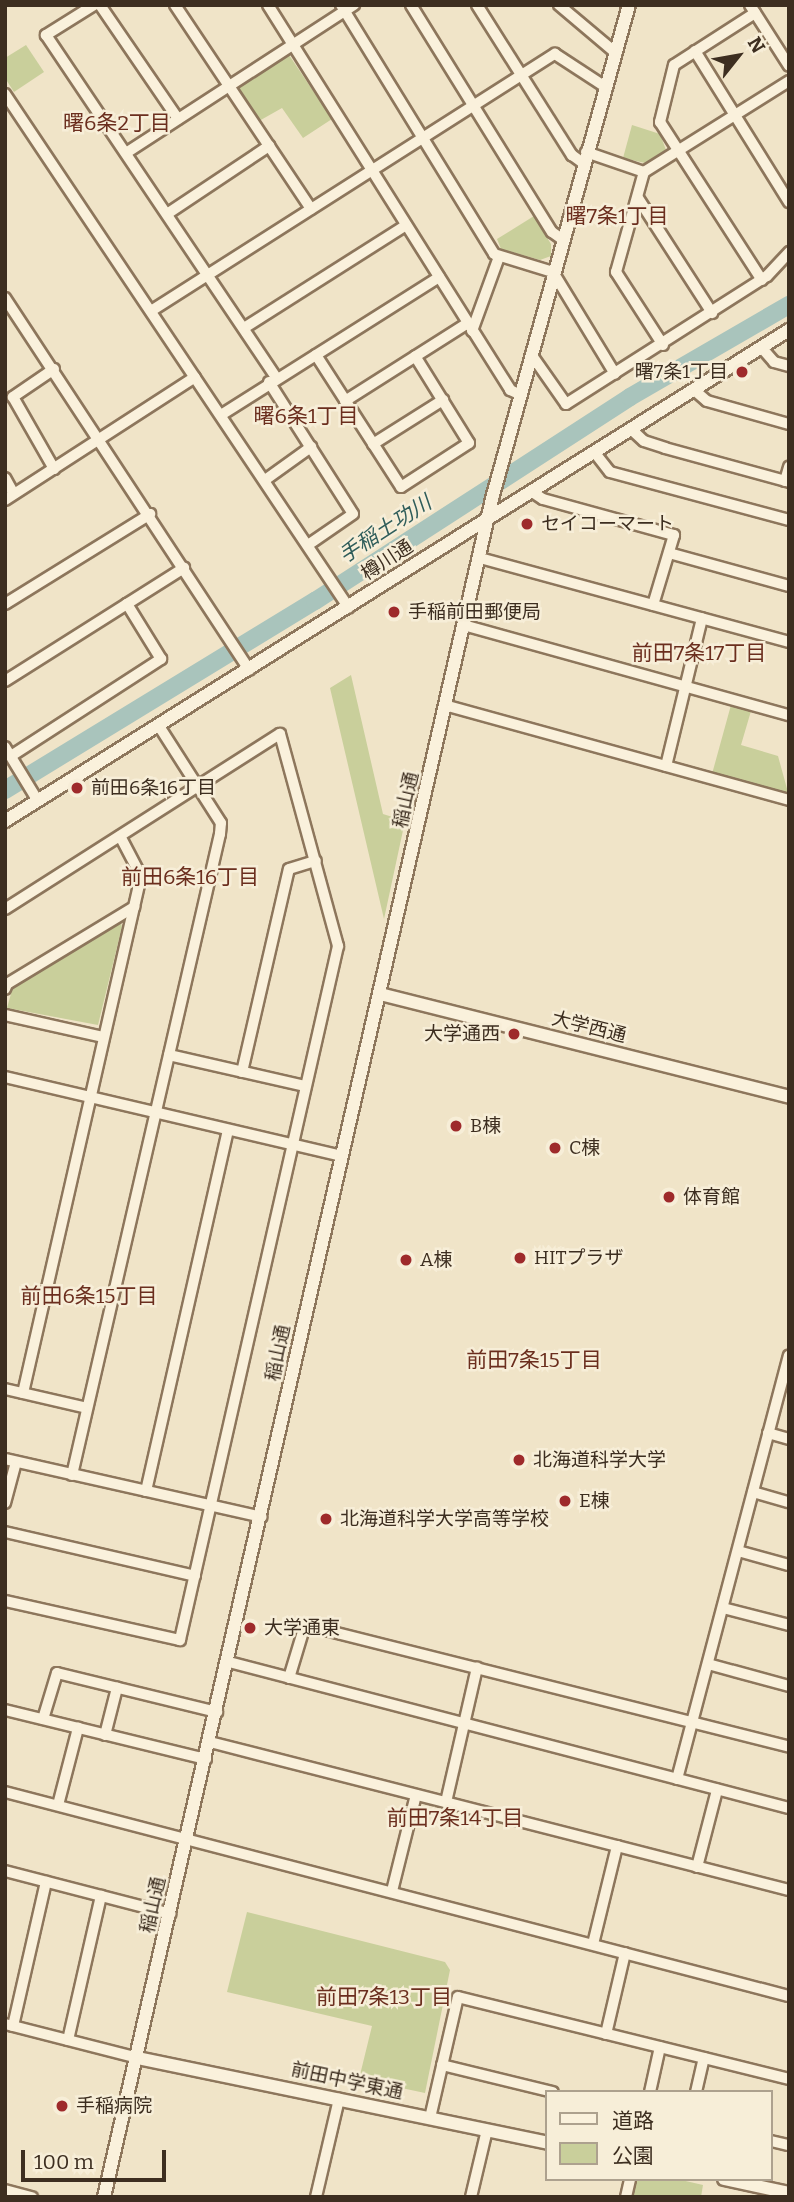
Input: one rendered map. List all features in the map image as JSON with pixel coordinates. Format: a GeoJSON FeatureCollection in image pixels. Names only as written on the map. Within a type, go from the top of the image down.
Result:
{"type":"FeatureCollection","features":[{"type":"Feature","properties":{"kind":"street"},"geometry":{"type":"LineString","coordinates":[[94,5],[46,35],[244,328],[311,447],[353,514],[308,545]]}},
{"type":"Feature","properties":{"kind":"street"},"geometry":{"type":"LineString","coordinates":[[100,5],[178,119]]}},
{"type":"Feature","properties":{"kind":"street"},"geometry":{"type":"LineString","coordinates":[[174,5],[311,209]]}},
{"type":"Feature","properties":{"kind":"street"},"geometry":{"type":"LineString","coordinates":[[268,5],[510,390],[521,395]]}},
{"type":"Feature","properties":{"kind":"street"},"geometry":{"type":"LineString","coordinates":[[126,153],[293,45],[342,8],[354,5]]}},
{"type":"Feature","properties":{"kind":"street"},"geometry":{"type":"LineString","coordinates":[[411,5],[552,232],[562,239]]}},
{"type":"Feature","properties":{"kind":"street"},"geometry":{"type":"LineString","coordinates":[[477,5],[572,155],[644,172]]}},
{"type":"Feature","properties":{"kind":"street"},"geometry":{"type":"LineString","coordinates":[[559,5],[616,53]]}},
{"type":"Feature","properties":{"kind":"street","name":"稲山通"},"geometry":{"type":"LineString","coordinates":[[104,2197],[229,1662],[342,1156],[467,626],[493,495],[629,5]]}},
{"type":"Feature","properties":{"kind":"street"},"geometry":{"type":"LineString","coordinates":[[342,8],[499,257],[553,272],[615,374]]}},
{"type":"Feature","properties":{"kind":"street"},"geometry":{"type":"LineString","coordinates":[[762,280],[660,122],[674,65],[753,9],[789,66]]}},
{"type":"Feature","properties":{"kind":"street"},"geometry":{"type":"LineString","coordinates":[[695,51],[789,202]]}},
{"type":"Feature","properties":{"kind":"street"},"geometry":{"type":"LineString","coordinates":[[151,311],[555,54],[607,88]]}},
{"type":"Feature","properties":{"kind":"street"},"geometry":{"type":"LineString","coordinates":[[663,345],[616,272],[644,172],[789,81]]}},
{"type":"Feature","properties":{"kind":"street"},"geometry":{"type":"LineString","coordinates":[[5,94],[349,608]]}},
{"type":"Feature","properties":{"kind":"street"},"geometry":{"type":"LineString","coordinates":[[167,214],[269,146]]}},
{"type":"Feature","properties":{"kind":"street"},"geometry":{"type":"LineString","coordinates":[[638,198],[712,313]]}},
{"type":"Feature","properties":{"kind":"street"},"geometry":{"type":"LineString","coordinates":[[244,328],[406,225]]}},
{"type":"Feature","properties":{"kind":"street"},"geometry":{"type":"LineString","coordinates":[[531,354],[566,404],[762,280],[789,252]]}},
{"type":"Feature","properties":{"kind":"street"},"geometry":{"type":"LineString","coordinates":[[345,401],[415,356],[470,327],[499,257]]}},
{"type":"Feature","properties":{"kind":"street"},"geometry":{"type":"LineString","coordinates":[[221,415],[272,379],[316,355],[439,277]]}},
{"type":"Feature","properties":{"kind":"street"},"geometry":{"type":"LineString","coordinates":[[5,298],[150,514],[249,670]]}},
{"type":"Feature","properties":{"kind":"street","name":"樽川通"},"geometry":{"type":"LineString","coordinates":[[5,821],[789,330]]}},
{"type":"Feature","properties":{"kind":"street"},"geometry":{"type":"LineString","coordinates":[[761,347],[774,362],[789,366]]}},
{"type":"Feature","properties":{"kind":"street"},"geometry":{"type":"LineString","coordinates":[[316,355],[401,487],[469,443],[415,356]]}},
{"type":"Feature","properties":{"kind":"street"},"geometry":{"type":"LineString","coordinates":[[54,369],[13,397],[54,469]]}},
{"type":"Feature","properties":{"kind":"street"},"geometry":{"type":"LineString","coordinates":[[5,478],[10,497],[195,377]]}},
{"type":"Feature","properties":{"kind":"street"},"geometry":{"type":"LineString","coordinates":[[694,389],[707,401],[789,424]]}},
{"type":"Feature","properties":{"kind":"street"},"geometry":{"type":"LineString","coordinates":[[373,444],[443,400]]}},
{"type":"Feature","properties":{"kind":"street"},"geometry":{"type":"LineString","coordinates":[[632,430],[644,441],[665,448],[787,481],[789,467]]}},
{"type":"Feature","properties":{"kind":"street"},"geometry":{"type":"LineString","coordinates":[[265,480],[311,447]]}},
{"type":"Feature","properties":{"kind":"street"},"geometry":{"type":"LineString","coordinates":[[595,453],[610,472],[789,520]]}},
{"type":"Feature","properties":{"kind":"street"},"geometry":{"type":"LineString","coordinates":[[531,491],[544,499],[674,535],[653,605]]}},
{"type":"Feature","properties":{"kind":"street"},"geometry":{"type":"LineString","coordinates":[[5,604],[150,514]]}},
{"type":"Feature","properties":{"kind":"street"},"geometry":{"type":"LineString","coordinates":[[669,553],[789,586]]}},
{"type":"Feature","properties":{"kind":"street"},"geometry":{"type":"LineString","coordinates":[[480,558],[789,642]]}},
{"type":"Feature","properties":{"kind":"street"},"geometry":{"type":"LineString","coordinates":[[5,681],[184,568]]}},
{"type":"Feature","properties":{"kind":"street"},"geometry":{"type":"LineString","coordinates":[[38,801],[8,752],[161,659],[127,604]]}},
{"type":"Feature","properties":{"kind":"street"},"geometry":{"type":"LineString","coordinates":[[666,766],[702,618]]}},
{"type":"Feature","properties":{"kind":"street"},"geometry":{"type":"LineString","coordinates":[[467,626],[789,715]]}},
{"type":"Feature","properties":{"kind":"street"},"geometry":{"type":"LineString","coordinates":[[448,706],[789,800]]}},
{"type":"Feature","properties":{"kind":"street"},"geometry":{"type":"LineString","coordinates":[[72,1475],[220,834],[221,823],[159,726]]}},
{"type":"Feature","properties":{"kind":"street"},"geometry":{"type":"LineString","coordinates":[[5,909],[280,734],[338,946],[213,1506],[180,1640],[5,1601]]}},
{"type":"Feature","properties":{"kind":"street"},"geometry":{"type":"LineString","coordinates":[[23,1393],[141,869],[120,836]]}},
{"type":"Feature","properties":{"kind":"street"},"geometry":{"type":"LineString","coordinates":[[242,1072],[289,869],[316,861]]}},
{"type":"Feature","properties":{"kind":"street"},"geometry":{"type":"LineString","coordinates":[[5,989],[17,977],[134,907]]}},
{"type":"Feature","properties":{"kind":"street","name":"大学西通"},"geometry":{"type":"LineString","coordinates":[[380,994],[789,1097]]}},
{"type":"Feature","properties":{"kind":"street"},"geometry":{"type":"LineString","coordinates":[[5,1015],[103,1037]]}},
{"type":"Feature","properties":{"kind":"street"},"geometry":{"type":"LineString","coordinates":[[169,1055],[306,1086]]}},
{"type":"Feature","properties":{"kind":"street"},"geometry":{"type":"LineString","coordinates":[[5,1077],[342,1156]]}},
{"type":"Feature","properties":{"kind":"street"},"geometry":{"type":"LineString","coordinates":[[146,1491],[228,1130]]}},
{"type":"Feature","properties":{"kind":"street"},"geometry":{"type":"LineString","coordinates":[[677,1779],[768,1433],[787,1373],[789,1356]]}},
{"type":"Feature","properties":{"kind":"street"},"geometry":{"type":"LineString","coordinates":[[5,1389],[87,1408]]}},
{"type":"Feature","properties":{"kind":"street"},"geometry":{"type":"LineString","coordinates":[[768,1433],[789,1439]]}},
{"type":"Feature","properties":{"kind":"street"},"geometry":{"type":"LineString","coordinates":[[5,1503],[10,1461],[262,1517]]}},
{"type":"Feature","properties":{"kind":"street"},"geometry":{"type":"LineString","coordinates":[[753,1492],[789,1502]]}},
{"type":"Feature","properties":{"kind":"street"},"geometry":{"type":"LineString","coordinates":[[5,1532],[195,1576]]}},
{"type":"Feature","properties":{"kind":"street"},"geometry":{"type":"LineString","coordinates":[[738,1551],[789,1565]]}},
{"type":"Feature","properties":{"kind":"street"},"geometry":{"type":"LineString","coordinates":[[723,1608],[789,1625]]}},
{"type":"Feature","properties":{"kind":"street"},"geometry":{"type":"LineString","coordinates":[[289,1678],[304,1625],[789,1747]]}},
{"type":"Feature","properties":{"kind":"street"},"geometry":{"type":"LineString","coordinates":[[229,1662],[789,1808]]}},
{"type":"Feature","properties":{"kind":"street"},"geometry":{"type":"LineString","coordinates":[[708,1664],[789,1686]]}},
{"type":"Feature","properties":{"kind":"street"},"geometry":{"type":"LineString","coordinates":[[446,1802],[477,1668]]}},
{"type":"Feature","properties":{"kind":"street"},"geometry":{"type":"LineString","coordinates":[[43,1719],[57,1673],[217,1712]]}},
{"type":"Feature","properties":{"kind":"street"},"geometry":{"type":"LineString","coordinates":[[105,1735],[117,1688]]}},
{"type":"Feature","properties":{"kind":"street"},"geometry":{"type":"LineString","coordinates":[[5,1710],[206,1759]]}},
{"type":"Feature","properties":{"kind":"street"},"geometry":{"type":"LineString","coordinates":[[58,1805],[78,1728]]}},
{"type":"Feature","properties":{"kind":"street"},"geometry":{"type":"LineString","coordinates":[[210,1742],[789,1890]]}},
{"type":"Feature","properties":{"kind":"street"},"geometry":{"type":"LineString","coordinates":[[697,1867],[717,1790]]}},
{"type":"Feature","properties":{"kind":"street"},"geometry":{"type":"LineString","coordinates":[[5,1792],[789,1996]]}},
{"type":"Feature","properties":{"kind":"street"},"geometry":{"type":"LineString","coordinates":[[392,1891],[416,1795]]}},
{"type":"Feature","properties":{"kind":"street"},"geometry":{"type":"LineString","coordinates":[[593,1944],[617,1846]]}},
{"type":"Feature","properties":{"kind":"street"},"geometry":{"type":"LineString","coordinates":[[5,1871],[171,1914]]}},
{"type":"Feature","properties":{"kind":"street"},"geometry":{"type":"LineString","coordinates":[[46,1882],[9,2025],[138,2058]]}},
{"type":"Feature","properties":{"kind":"street"},"geometry":{"type":"LineString","coordinates":[[68,2040],[102,1896]]}},
{"type":"Feature","properties":{"kind":"street"},"geometry":{"type":"LineString","coordinates":[[606,2034],[625,1953]]}},
{"type":"Feature","properties":{"kind":"street"},"geometry":{"type":"LineString","coordinates":[[430,2118],[458,1997],[789,2079]]}},
{"type":"Feature","properties":{"kind":"street"},"geometry":{"type":"LineString","coordinates":[[650,2090],[660,2047]]}},
{"type":"Feature","properties":{"kind":"street","name":"前田中学東通"},"geometry":{"type":"LineString","coordinates":[[138,2058],[546,2143]]}},
{"type":"Feature","properties":{"kind":"street"},"geometry":{"type":"LineString","coordinates":[[696,2090],[704,2058]]}},
{"type":"Feature","properties":{"kind":"street"},"geometry":{"type":"LineString","coordinates":[[442,2065],[546,2090]]}},
{"type":"Feature","properties":{"kind":"street"},"geometry":{"type":"LineString","coordinates":[[316,2197],[339,2099]]}},
{"type":"Feature","properties":{"kind":"street"},"geometry":{"type":"LineString","coordinates":[[471,2197],[487,2130]]}},
{"type":"Feature","properties":{"kind":"street"},"geometry":{"type":"LineString","coordinates":[[733,2181],[789,2193]]}},
{"type":"Feature","properties":{"kind":"street"},"geometry":{"type":"LineString","coordinates":[[5,2190],[32,2197]]}},
{"type":"Feature","properties":{"kind":"green space"},"geometry":{"type":"Polygon","coordinates":[[[26,45],[44,72],[14,92],[5,78],[5,58],[26,45]]]}},
{"type":"Feature","properties":{"kind":"green space"},"geometry":{"type":"Polygon","coordinates":[[[289,55],[332,119],[303,138],[282,108],[259,121],[239,91],[240,85],[289,55]]]}},
{"type":"Feature","properties":{"kind":"green space"},"geometry":{"type":"Polygon","coordinates":[[[632,125],[660,134],[666,150],[645,163],[623,158],[632,125]]]}},
{"type":"Feature","properties":{"kind":"green space"},"geometry":{"type":"Polygon","coordinates":[[[534,216],[551,244],[551,256],[540,260],[501,249],[497,239],[534,216]]]}},
{"type":"Feature","properties":{"kind":"green space"},"geometry":{"type":"Polygon","coordinates":[[[351,675],[383,814],[405,821],[384,919],[330,688],[351,675]]]}},
{"type":"Feature","properties":{"kind":"green space"},"geometry":{"type":"Polygon","coordinates":[[[731,705],[751,711],[741,745],[778,756],[789,796],[712,774],[731,705]]]}},
{"type":"Feature","properties":{"kind":"green space"},"geometry":{"type":"Polygon","coordinates":[[[119,916],[122,927],[98,1025],[7,1008],[14,983],[119,916]]]}},
{"type":"Feature","properties":{"kind":"green space"},"geometry":{"type":"Polygon","coordinates":[[[247,1912],[445,1962],[450,1970],[425,2093],[359,2079],[372,2026],[227,1992],[247,1912]]]}},
{"type":"Feature","properties":{"kind":"green space"},"geometry":{"type":"Polygon","coordinates":[[[637,2181],[686,2181],[703,2185],[701,2197],[633,2197],[637,2181]]]}},
{"type":"Feature","properties":{"kind":"waterway","name":"手稲土功川"},"geometry":{"type":"LineString","coordinates":[[5,790],[315,601],[630,397],[789,305]]}},
{"type":"Feature","properties":{"kind":"place","name":"曙7条1丁目"},"geometry":{"type":"Point","coordinates":[742,372]}},
{"type":"Feature","properties":{"kind":"place","name":"セイコーマート"},"geometry":{"type":"Point","coordinates":[527,524]}},
{"type":"Feature","properties":{"kind":"place","name":"手稲前田郵便局"},"geometry":{"type":"Point","coordinates":[394,612]}},
{"type":"Feature","properties":{"kind":"place","name":"前田6条16丁目"},"geometry":{"type":"Point","coordinates":[77,788]}},
{"type":"Feature","properties":{"kind":"place","name":"大学通西"},"geometry":{"type":"Point","coordinates":[514,1034]}},
{"type":"Feature","properties":{"kind":"place","name":"B棟"},"geometry":{"type":"Point","coordinates":[456,1126]}},
{"type":"Feature","properties":{"kind":"place","name":"C棟"},"geometry":{"type":"Point","coordinates":[555,1148]}},
{"type":"Feature","properties":{"kind":"place","name":"体育館"},"geometry":{"type":"Point","coordinates":[669,1197]}},
{"type":"Feature","properties":{"kind":"place","name":"HITプラザ"},"geometry":{"type":"Point","coordinates":[520,1258]}},
{"type":"Feature","properties":{"kind":"place","name":"A棟"},"geometry":{"type":"Point","coordinates":[406,1260]}},
{"type":"Feature","properties":{"kind":"place","name":"北海道科学大学"},"geometry":{"type":"Point","coordinates":[519,1460]}},
{"type":"Feature","properties":{"kind":"place","name":"E棟"},"geometry":{"type":"Point","coordinates":[565,1501]}},
{"type":"Feature","properties":{"kind":"place","name":"北海道科学大学高等学校"},"geometry":{"type":"Point","coordinates":[326,1519]}},
{"type":"Feature","properties":{"kind":"place","name":"大学通東"},"geometry":{"type":"Point","coordinates":[250,1628]}},
{"type":"Feature","properties":{"kind":"place","name":"手稲病院"},"geometry":{"type":"Point","coordinates":[62,2106]}},
{"type":"Feature","properties":{"kind":"district","name":"曙6条2丁目"},"geometry":{"type":"Point","coordinates":[117,123]}},
{"type":"Feature","properties":{"kind":"district","name":"曙7条1丁目"},"geometry":{"type":"Point","coordinates":[617,216]}},
{"type":"Feature","properties":{"kind":"district","name":"曙6条1丁目"},"geometry":{"type":"Point","coordinates":[306,416]}},
{"type":"Feature","properties":{"kind":"district","name":"前田7条17丁目"},"geometry":{"type":"Point","coordinates":[699,653]}},
{"type":"Feature","properties":{"kind":"district","name":"前田6条16丁目"},"geometry":{"type":"Point","coordinates":[190,877]}},
{"type":"Feature","properties":{"kind":"district","name":"前田6条15丁目"},"geometry":{"type":"Point","coordinates":[89,1296]}},
{"type":"Feature","properties":{"kind":"district","name":"前田7条15丁目"},"geometry":{"type":"Point","coordinates":[534,1360]}},
{"type":"Feature","properties":{"kind":"district","name":"前田7条14丁目"},"geometry":{"type":"Point","coordinates":[455,1818]}},
{"type":"Feature","properties":{"kind":"district","name":"前田7条13丁目"},"geometry":{"type":"Point","coordinates":[384,1997]}}]}
